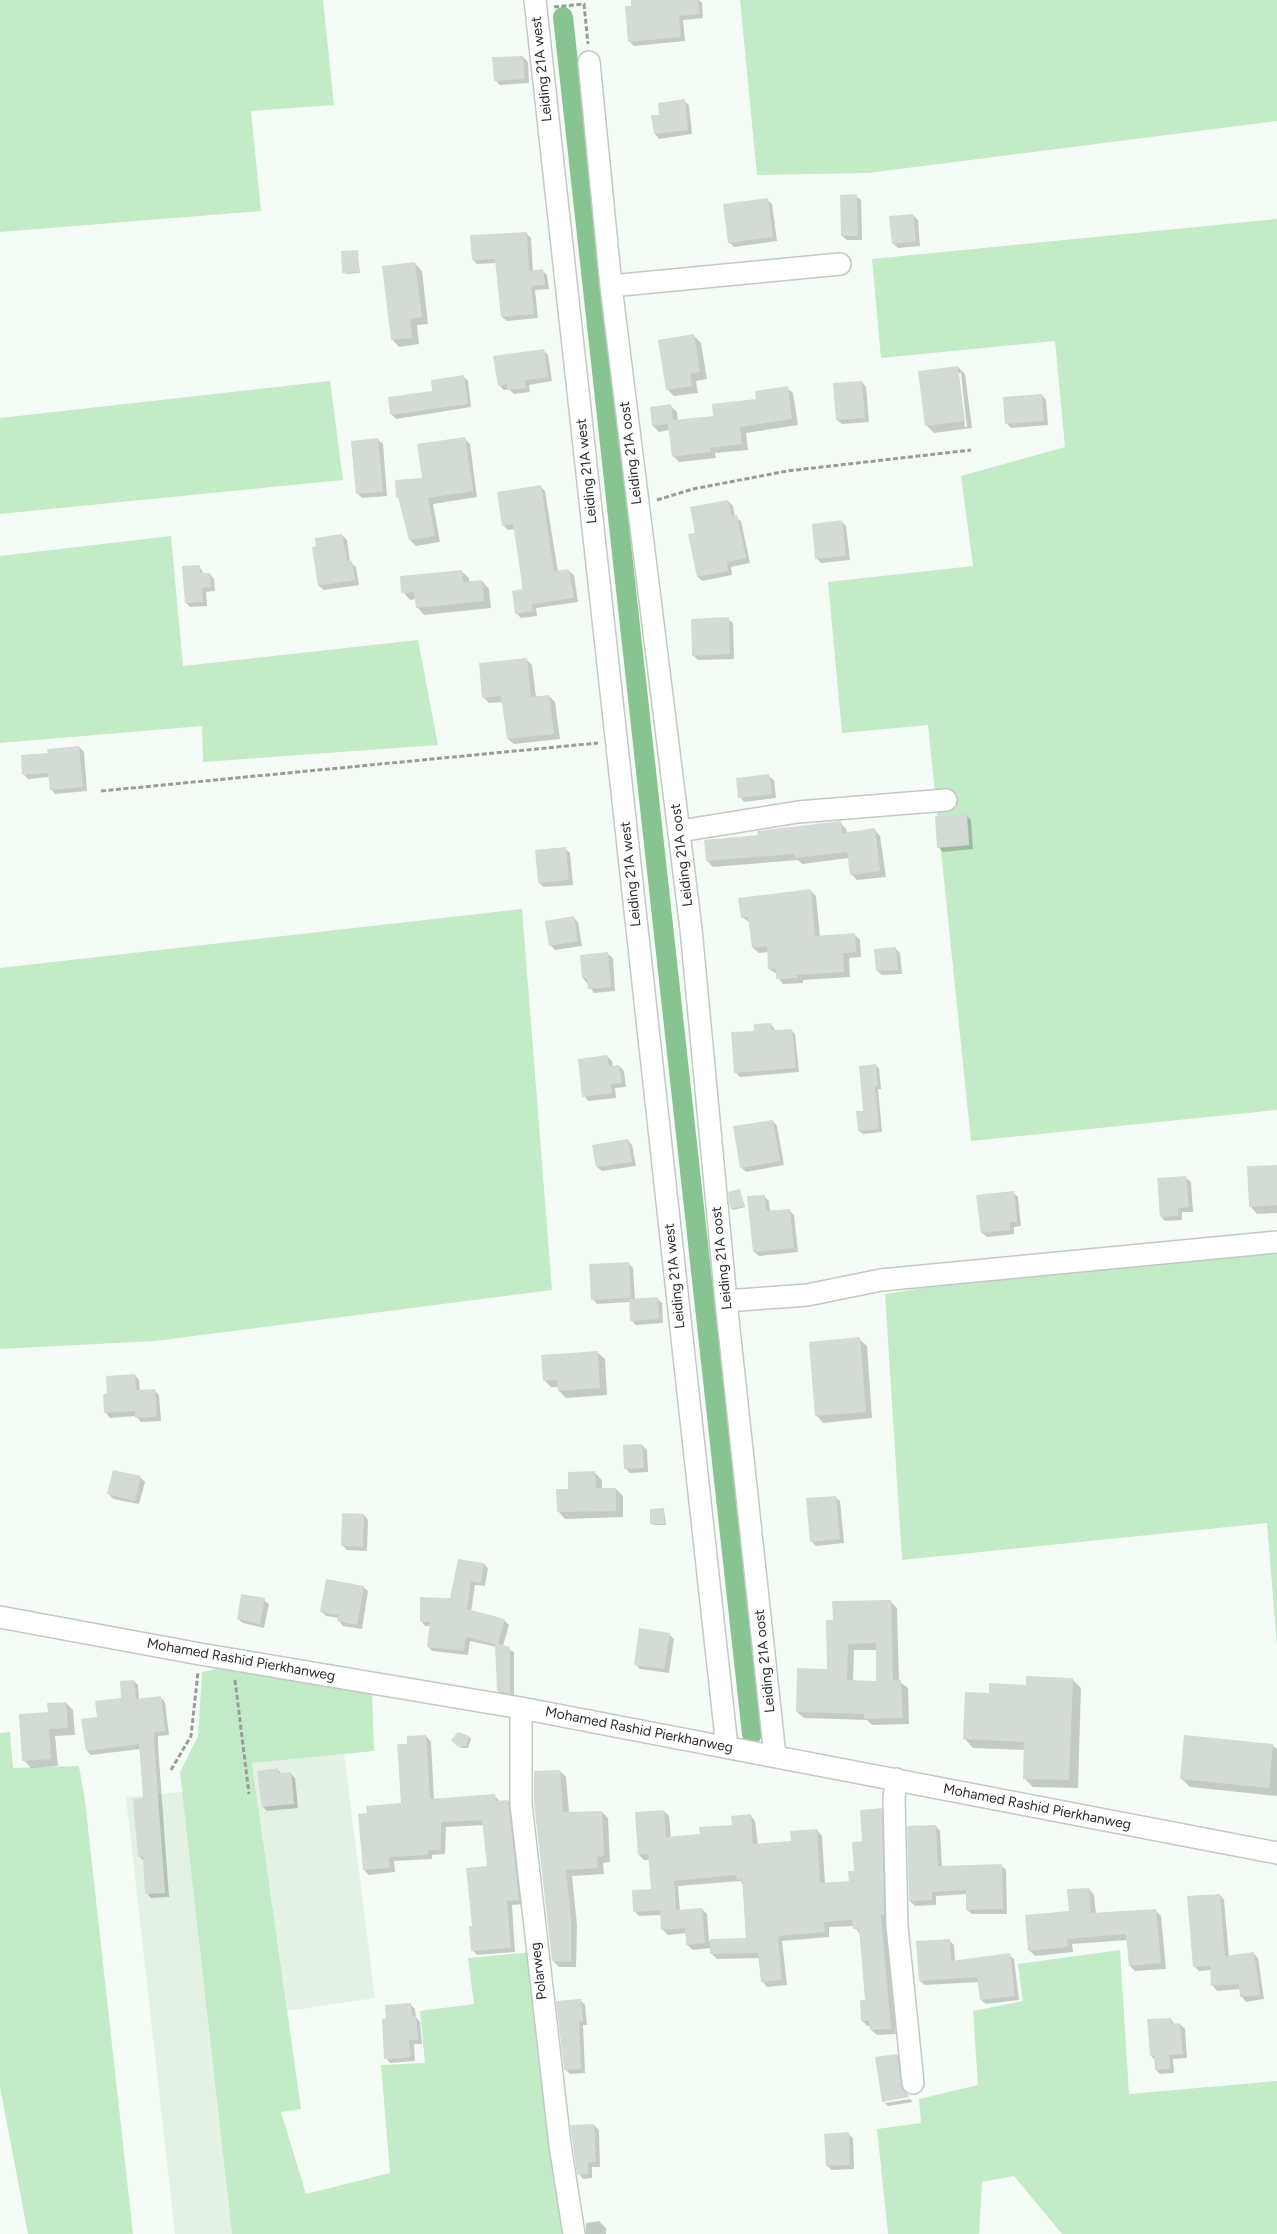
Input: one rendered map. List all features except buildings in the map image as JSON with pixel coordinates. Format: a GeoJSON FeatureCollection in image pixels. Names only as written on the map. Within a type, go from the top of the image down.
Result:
{"type":"FeatureCollection","features":[{"type":"Feature","properties":{"kind":"street","name":"Leiding 21A west"},"geometry":{"type":"LineString","coordinates":[[535,5],[727,1747]]}},
{"type":"Feature","properties":{"kind":"street","name":"Leiding 21A oost"},"geometry":{"type":"LineString","coordinates":[[589,62],[611,286],[680,832],[726,1300],[775,1756]]}},
{"type":"Feature","properties":{"kind":"street"},"geometry":{"type":"LineString","coordinates":[[611,286],[840,264]]}},
{"type":"Feature","properties":{"kind":"street"},"geometry":{"type":"LineString","coordinates":[[680,832],[798,812],[946,800]]}},
{"type":"Feature","properties":{"kind":"street"},"geometry":{"type":"LineString","coordinates":[[726,1300],[807,1295],[881,1280],[1277,1242]]}},
{"type":"Feature","properties":{"kind":"street","name":"Mohamed Rashid Pierkhanweg"},"geometry":{"type":"LineString","coordinates":[[0,1617],[200,1654],[521,1708],[1277,1853]]}},
{"type":"Feature","properties":{"kind":"street","name":"Polarweg"},"geometry":{"type":"LineString","coordinates":[[521,1708],[520,1804],[560,2146],[574,2234]]}},
{"type":"Feature","properties":{"kind":"street"},"geometry":{"type":"LineString","coordinates":[[896,1779],[894,1799],[898,1926],[913,2083]]}},
{"type":"Feature","properties":{"kind":"path"},"geometry":{"type":"LineString","coordinates":[[535,5],[584,4],[589,62]]}},
{"type":"Feature","properties":{"kind":"path"},"geometry":{"type":"LineString","coordinates":[[638,509],[662,498],[693,489],[787,471],[971,450]]}},
{"type":"Feature","properties":{"kind":"path"},"geometry":{"type":"LineString","coordinates":[[101,791],[617,741]]}},
{"type":"Feature","properties":{"kind":"path"},"geometry":{"type":"LineString","coordinates":[[170,1770],[191,1736],[200,1654]]}},
{"type":"Feature","properties":{"kind":"path"},"geometry":{"type":"LineString","coordinates":[[232,1659],[249,1794]]}},
{"type":"Feature","properties":{"kind":"shaded area"},"geometry":{"type":"Polygon","coordinates":[[[344,1753],[375,1998],[287,2011],[252,1762],[344,1753]]]}},
{"type":"Feature","properties":{"kind":"shaded area"},"geometry":{"type":"Polygon","coordinates":[[[183,1792],[232,2234],[175,2234],[126,1797],[183,1792]]]}},
{"type":"Feature","properties":{"kind":"green space"},"geometry":{"type":"Polygon","coordinates":[[[0,0],[323,0],[334,105],[251,111],[261,211],[0,232],[0,0]]]}},
{"type":"Feature","properties":{"kind":"green space"},"geometry":{"type":"Polygon","coordinates":[[[740,0],[1277,0],[1277,121],[868,173],[757,175],[740,0]]]}},
{"type":"Feature","properties":{"kind":"green space"},"geometry":{"type":"Polygon","coordinates":[[[1277,219],[1277,1110],[971,1141],[928,725],[842,733],[828,582],[973,566],[961,476],[1065,447],[1055,341],[881,358],[872,259],[1277,219]]]}},
{"type":"Feature","properties":{"kind":"green space"},"geometry":{"type":"Polygon","coordinates":[[[330,381],[343,480],[0,514],[0,418],[330,381]]]}},
{"type":"Feature","properties":{"kind":"green space"},"geometry":{"type":"Polygon","coordinates":[[[171,536],[183,666],[418,640],[438,745],[203,762],[202,726],[0,743],[0,556],[171,536]]]}},
{"type":"Feature","properties":{"kind":"green space"},"geometry":{"type":"Polygon","coordinates":[[[522,909],[552,1290],[155,1341],[0,1349],[0,968],[522,909]]]}},
{"type":"Feature","properties":{"kind":"green space"},"geometry":{"type":"Polygon","coordinates":[[[1277,1247],[1277,1646],[1267,1523],[902,1560],[885,1294],[1053,1267],[1277,1247]]]}},
{"type":"Feature","properties":{"kind":"green space"},"geometry":{"type":"Polygon","coordinates":[[[217,1669],[372,1693],[374,1751],[252,1763],[301,2109],[281,2112],[306,2194],[390,2173],[381,2065],[425,2063],[420,2011],[474,2004],[468,1958],[533,1952],[566,2234],[232,2234],[180,1772],[198,1736],[202,1672],[217,1669]]]}},
{"type":"Feature","properties":{"kind":"green space"},"geometry":{"type":"Polygon","coordinates":[[[10,1732],[13,1768],[79,1766],[85,1801],[133,2234],[28,2234],[0,2087],[0,1733],[10,1732]]]}},
{"type":"Feature","properties":{"kind":"green space"},"geometry":{"type":"Polygon","coordinates":[[[1120,1950],[1129,2094],[1277,2081],[1277,2234],[1062,2234],[1014,2176],[982,2182],[979,2234],[888,2234],[877,2129],[921,2123],[919,2099],[978,2085],[973,2011],[1023,2001],[1018,1964],[1120,1950]]]}},
{"type":"Feature","properties":{"kind":"waterway"},"geometry":{"type":"LineString","coordinates":[[563,17],[752,1734]]}}]}
